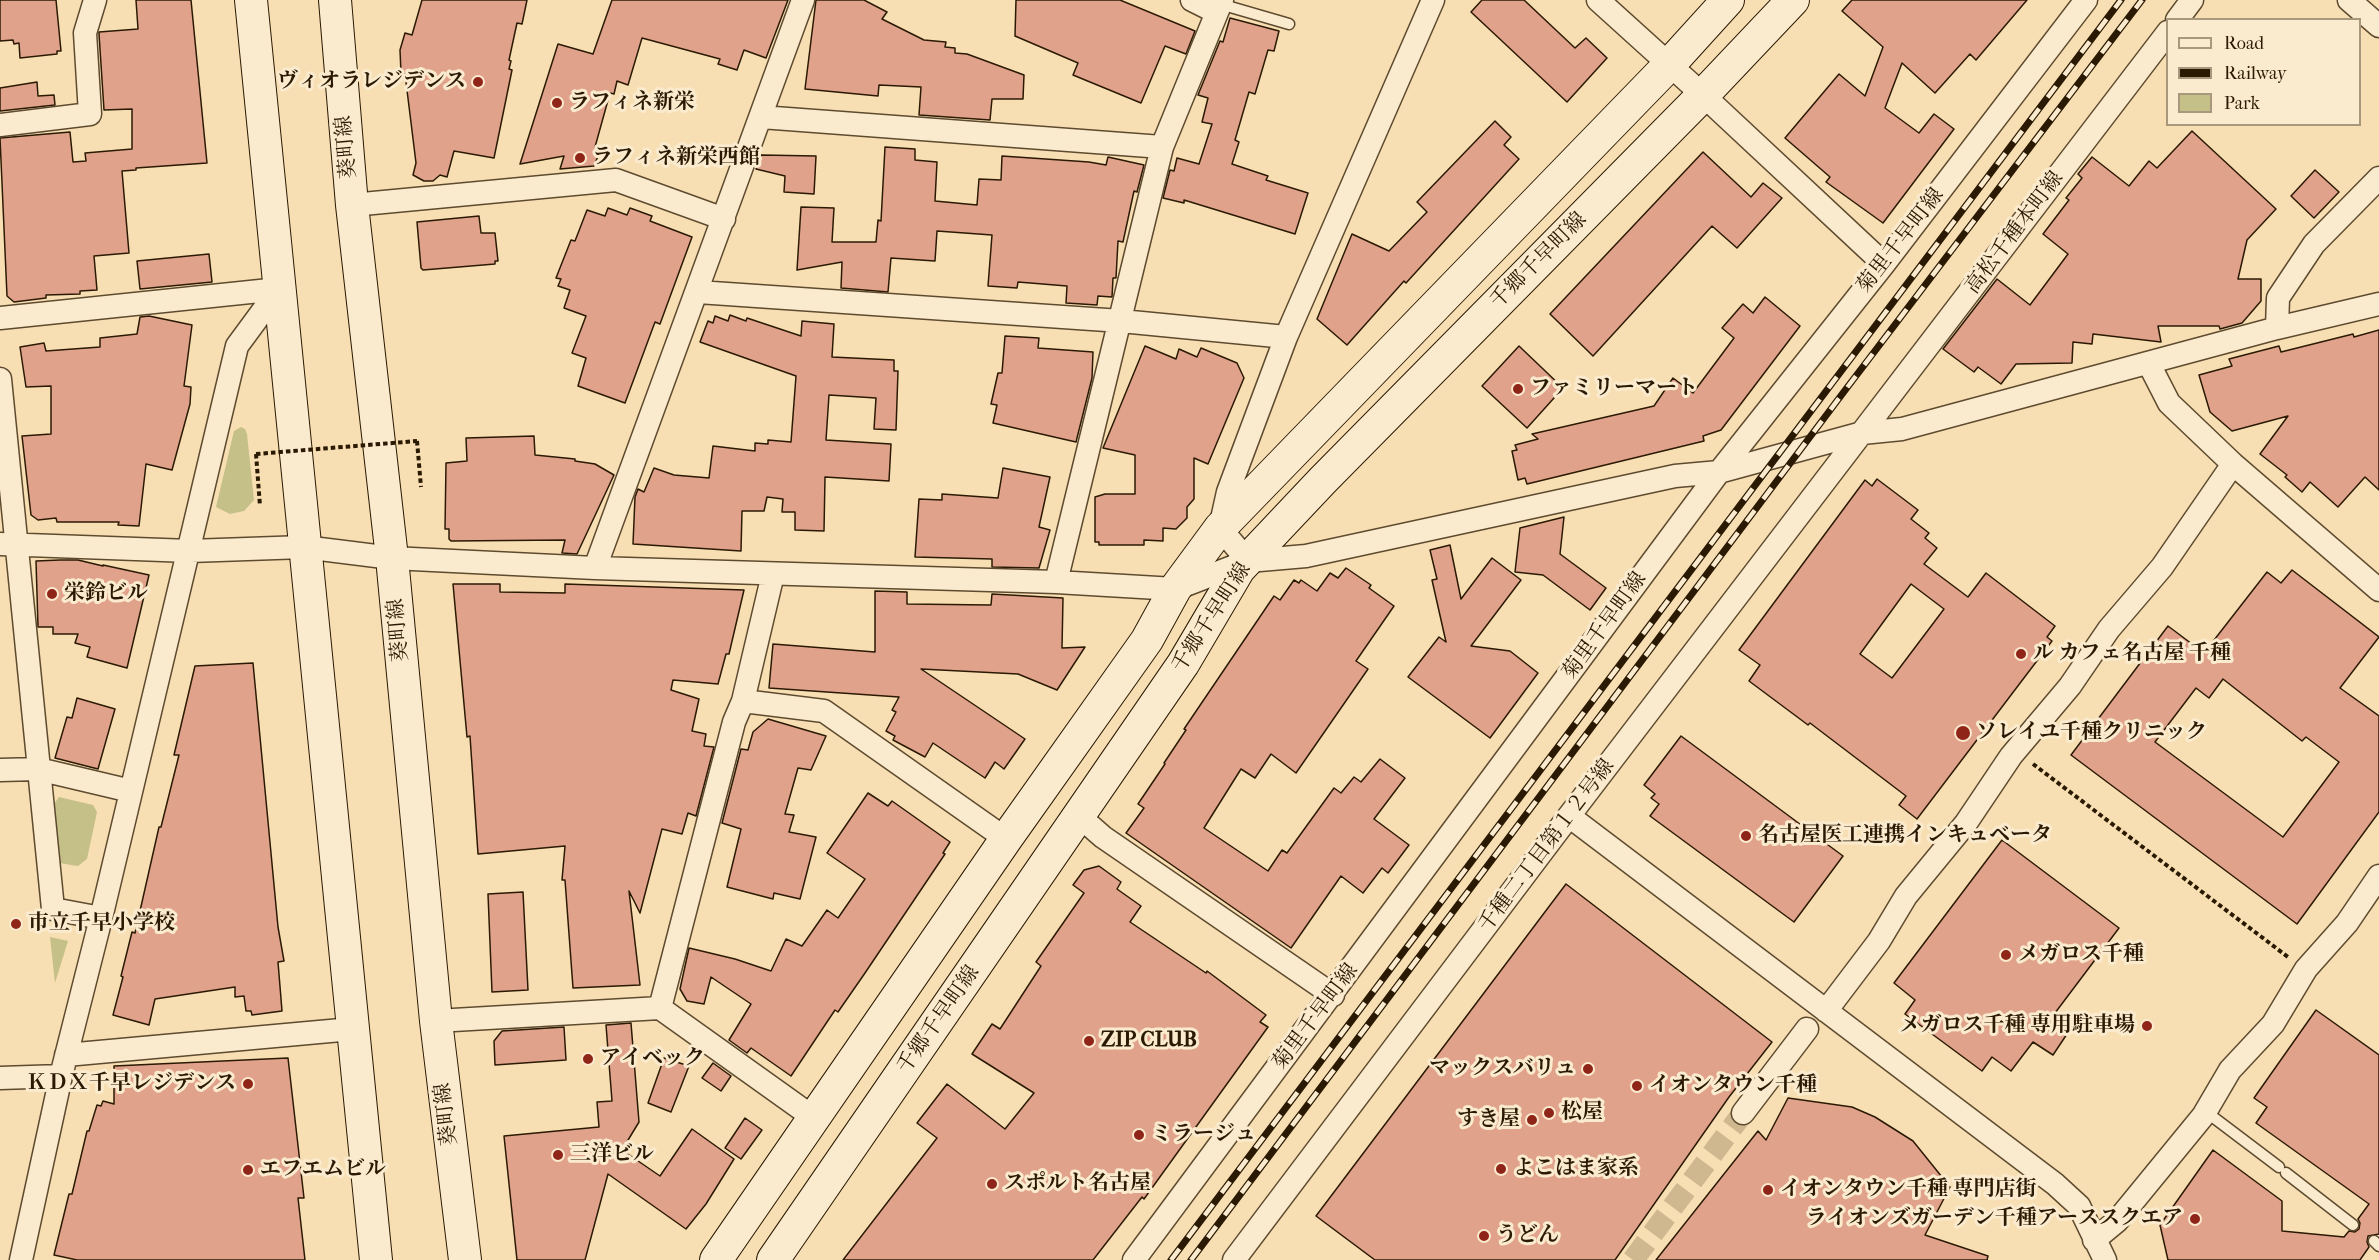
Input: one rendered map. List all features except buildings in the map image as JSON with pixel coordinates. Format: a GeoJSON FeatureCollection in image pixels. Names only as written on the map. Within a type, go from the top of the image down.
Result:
{"type":"FeatureCollection","features":[{"type":"Feature","properties":{"kind":"street"},"geometry":{"type":"LineString","coordinates":[[0,125],[90,114],[85,33],[95,0]]}},
{"type":"Feature","properties":{"kind":"street"},"geometry":{"type":"LineString","coordinates":[[251,0],[376,1260]]}},
{"type":"Feature","properties":{"kind":"street","name":"葵町線"},"geometry":{"type":"LineString","coordinates":[[334,0],[352,205],[392,558],[436,1021],[465,1260]]}},
{"type":"Feature","properties":{"kind":"street"},"geometry":{"type":"LineString","coordinates":[[595,568],[698,292],[803,0]]}},
{"type":"Feature","properties":{"kind":"street"},"geometry":{"type":"LineString","coordinates":[[1056,582],[1162,147],[1219,5],[1192,0]]}},
{"type":"Feature","properties":{"kind":"street"},"geometry":{"type":"LineString","coordinates":[[1248,561],[1220,528],[1228,492],[1286,337],[1433,0]]}},
{"type":"Feature","properties":{"kind":"street"},"geometry":{"type":"LineString","coordinates":[[1598,0],[1884,264]]}},
{"type":"Feature","properties":{"kind":"street","name":"千郷千早町線"},"geometry":{"type":"LineString","coordinates":[[716,1260],[1006,839],[1147,640],[1175,589],[1220,528],[1669,65],[1728,0]]}},
{"type":"Feature","properties":{"kind":"street","name":"千郷千早町線"},"geometry":{"type":"LineString","coordinates":[[773,1260],[1184,664],[1239,569],[1323,480],[1703,95],[1793,0]]}},
{"type":"Feature","properties":{"kind":"street","name":"菊里千早町線"},"geometry":{"type":"LineString","coordinates":[[1134,1260],[1333,995],[1719,472],[1884,264],[2086,0]]}},
{"type":"Feature","properties":{"kind":"street"},"geometry":{"type":"LineString","coordinates":[[2178,18],[2192,0]]}},
{"type":"Feature","properties":{"kind":"street"},"geometry":{"type":"LineString","coordinates":[[2349,0],[2379,26]]}},
{"type":"Feature","properties":{"kind":"street","name":"高松千種本町線"},"geometry":{"type":"LineString","coordinates":[[1862,433],[2166,35]]}},
{"type":"Feature","properties":{"kind":"street"},"geometry":{"type":"LineString","coordinates":[[761,117],[1162,147]]}},
{"type":"Feature","properties":{"kind":"street"},"geometry":{"type":"LineString","coordinates":[[2277,328],[2278,298],[2314,244],[2379,178]]}},
{"type":"Feature","properties":{"kind":"street"},"geometry":{"type":"LineString","coordinates":[[352,205],[616,180],[724,219]]}},
{"type":"Feature","properties":{"kind":"street"},"geometry":{"type":"LineString","coordinates":[[0,318],[279,289]]}},
{"type":"Feature","properties":{"kind":"street"},"geometry":{"type":"LineString","coordinates":[[21,1260],[64,1066],[190,551],[237,346],[279,289]]}},
{"type":"Feature","properties":{"kind":"street"},"geometry":{"type":"LineString","coordinates":[[698,292],[1120,321],[1286,337]]}},
{"type":"Feature","properties":{"kind":"street"},"geometry":{"type":"LineString","coordinates":[[8,544],[190,551],[304,547],[392,558],[595,568],[1056,582],[1175,589],[1248,561],[1306,556],[1675,476],[1719,472],[1862,433],[1902,429],[2277,328],[2379,304]]}},
{"type":"Feature","properties":{"kind":"street"},"geometry":{"type":"LineString","coordinates":[[2149,364],[2169,403],[2233,464],[2379,590]]}},
{"type":"Feature","properties":{"kind":"street"},"geometry":{"type":"LineString","coordinates":[[0,379],[8,544],[38,769],[53,909],[101,918]]}},
{"type":"Feature","properties":{"kind":"street","name":"千種二丁目第１２号線"},"geometry":{"type":"LineString","coordinates":[[1234,1260],[1862,433]]}},
{"type":"Feature","properties":{"kind":"street"},"geometry":{"type":"LineString","coordinates":[[1826,1011],[1879,941],[1906,896],[1966,823],[2011,756],[2070,686],[2109,629],[2162,567],[2233,464]]}},
{"type":"Feature","properties":{"kind":"street"},"geometry":{"type":"LineString","coordinates":[[660,1008],[734,722],[742,701],[773,574]]}},
{"type":"Feature","properties":{"kind":"street"},"geometry":{"type":"LineString","coordinates":[[742,701],[824,711],[1006,839]]}},
{"type":"Feature","properties":{"kind":"street"},"geometry":{"type":"LineString","coordinates":[[0,770],[38,769],[131,791]]}},
{"type":"Feature","properties":{"kind":"street"},"geometry":{"type":"LineString","coordinates":[[1079,816],[1103,837],[1333,995]]}},
{"type":"Feature","properties":{"kind":"street"},"geometry":{"type":"LineString","coordinates":[[1569,816],[2055,1184],[2079,1206],[2105,1260]]}},
{"type":"Feature","properties":{"kind":"street"},"geometry":{"type":"LineString","coordinates":[[2094,1240],[2117,1221],[2205,1111],[2230,1070],[2273,1024],[2306,969],[2347,923],[2379,876]]}},
{"type":"Feature","properties":{"kind":"street"},"geometry":{"type":"LineString","coordinates":[[436,1021],[660,1008],[814,1118]]}},
{"type":"Feature","properties":{"kind":"street"},"geometry":{"type":"LineString","coordinates":[[0,1078],[64,1066],[352,1029]]}},
{"type":"Feature","properties":{"kind":"street"},"geometry":{"type":"LineString","coordinates":[[1743,1113],[1807,1029]]}},
{"type":"Feature","properties":{"kind":"lane"},"geometry":{"type":"LineString","coordinates":[[1219,5],[1289,24]]}},
{"type":"Feature","properties":{"kind":"lane"},"geometry":{"type":"LineString","coordinates":[[2205,1111],[2354,1225]]}},
{"type":"Feature","properties":{"kind":"path"},"geometry":{"type":"LineString","coordinates":[[260,506],[256,454],[417,441],[421,487]]}},
{"type":"Feature","properties":{"kind":"path"},"geometry":{"type":"LineString","coordinates":[[2027,760],[2296,963]]}},
{"type":"Feature","properties":{"kind":"green space"},"geometry":{"type":"Polygon","coordinates":[[[241,427],[247,434],[254,500],[244,511],[230,514],[216,507],[234,431],[241,427]]]}},
{"type":"Feature","properties":{"kind":"green space"},"geometry":{"type":"Polygon","coordinates":[[[59,797],[93,805],[97,812],[87,859],[78,866],[59,863],[53,805],[59,797]]]}},
{"type":"Feature","properties":{"kind":"green space"},"geometry":{"type":"Polygon","coordinates":[[[50,937],[68,941],[55,983],[50,937]]]}},
{"type":"Feature","properties":{"kind":"tunnel"},"geometry":{"type":"LineString","coordinates":[[1633,1260],[1743,1113]]}},
{"type":"Feature","properties":{"kind":"railway"},"geometry":{"type":"LineString","coordinates":[[1171,1260],[2121,0]]}},
{"type":"Feature","properties":{"kind":"railway"},"geometry":{"type":"LineString","coordinates":[[1191,1260],[1846,389],[2142,0]]}},
{"type":"Feature","properties":{"kind":"place","name":"ヴィオラレジデンス"},"geometry":{"type":"Point","coordinates":[478,82]}},
{"type":"Feature","properties":{"kind":"place","name":"ラフィネ新栄"},"geometry":{"type":"Point","coordinates":[557,103]}},
{"type":"Feature","properties":{"kind":"place","name":"ラフィネ新栄西館"},"geometry":{"type":"Point","coordinates":[580,158]}},
{"type":"Feature","properties":{"kind":"place","name":"ファミリーマート"},"geometry":{"type":"Point","coordinates":[1518,389]}},
{"type":"Feature","properties":{"kind":"place","name":"栄鈴ビル"},"geometry":{"type":"Point","coordinates":[52,594]}},
{"type":"Feature","properties":{"kind":"place","name":"ル カフェ名古屋 千種"},"geometry":{"type":"Point","coordinates":[2021,654]}},
{"type":"Feature","properties":{"kind":"place","name":"ソレイユ千種クリニック"},"geometry":{"type":"Point","coordinates":[1963,733]}},
{"type":"Feature","properties":{"kind":"place","name":"名古屋医工連携インキュベータ"},"geometry":{"type":"Point","coordinates":[1746,836]}},
{"type":"Feature","properties":{"kind":"place","name":"市立千早小学校"},"geometry":{"type":"Point","coordinates":[16,924]}},
{"type":"Feature","properties":{"kind":"place","name":"メガロス千種"},"geometry":{"type":"Point","coordinates":[2006,955]}},
{"type":"Feature","properties":{"kind":"place","name":"メガロス千種 専用駐車場"},"geometry":{"type":"Point","coordinates":[2147,1026]}},
{"type":"Feature","properties":{"kind":"place","name":"ZIP CLUB"},"geometry":{"type":"Point","coordinates":[1089,1041]}},
{"type":"Feature","properties":{"kind":"place","name":"アイベック"},"geometry":{"type":"Point","coordinates":[588,1059]}},
{"type":"Feature","properties":{"kind":"place","name":"マックスバリュ"},"geometry":{"type":"Point","coordinates":[1588,1069]}},
{"type":"Feature","properties":{"kind":"place","name":"ＫＤＸ千早レジデンス"},"geometry":{"type":"Point","coordinates":[248,1084]}},
{"type":"Feature","properties":{"kind":"place","name":"イオンタウン千種"},"geometry":{"type":"Point","coordinates":[1637,1086]}},
{"type":"Feature","properties":{"kind":"place","name":"松屋"},"geometry":{"type":"Point","coordinates":[1549,1113]}},
{"type":"Feature","properties":{"kind":"place","name":"すき屋"},"geometry":{"type":"Point","coordinates":[1532,1120]}},
{"type":"Feature","properties":{"kind":"place","name":"ミラージュ"},"geometry":{"type":"Point","coordinates":[1139,1135]}},
{"type":"Feature","properties":{"kind":"place","name":"三洋ビル"},"geometry":{"type":"Point","coordinates":[558,1155]}},
{"type":"Feature","properties":{"kind":"place","name":"よこはま家系"},"geometry":{"type":"Point","coordinates":[1501,1169]}},
{"type":"Feature","properties":{"kind":"place","name":"エフエムビル"},"geometry":{"type":"Point","coordinates":[248,1170]}},
{"type":"Feature","properties":{"kind":"place","name":"スポルト名古屋"},"geometry":{"type":"Point","coordinates":[992,1184]}},
{"type":"Feature","properties":{"kind":"place","name":"イオンタウン千種 専門店街"},"geometry":{"type":"Point","coordinates":[1768,1190]}},
{"type":"Feature","properties":{"kind":"place","name":"ライオンズガーデン千種アーススクエア"},"geometry":{"type":"Point","coordinates":[2195,1219]}},
{"type":"Feature","properties":{"kind":"place","name":"うどん"},"geometry":{"type":"Point","coordinates":[1484,1236]}}]}
